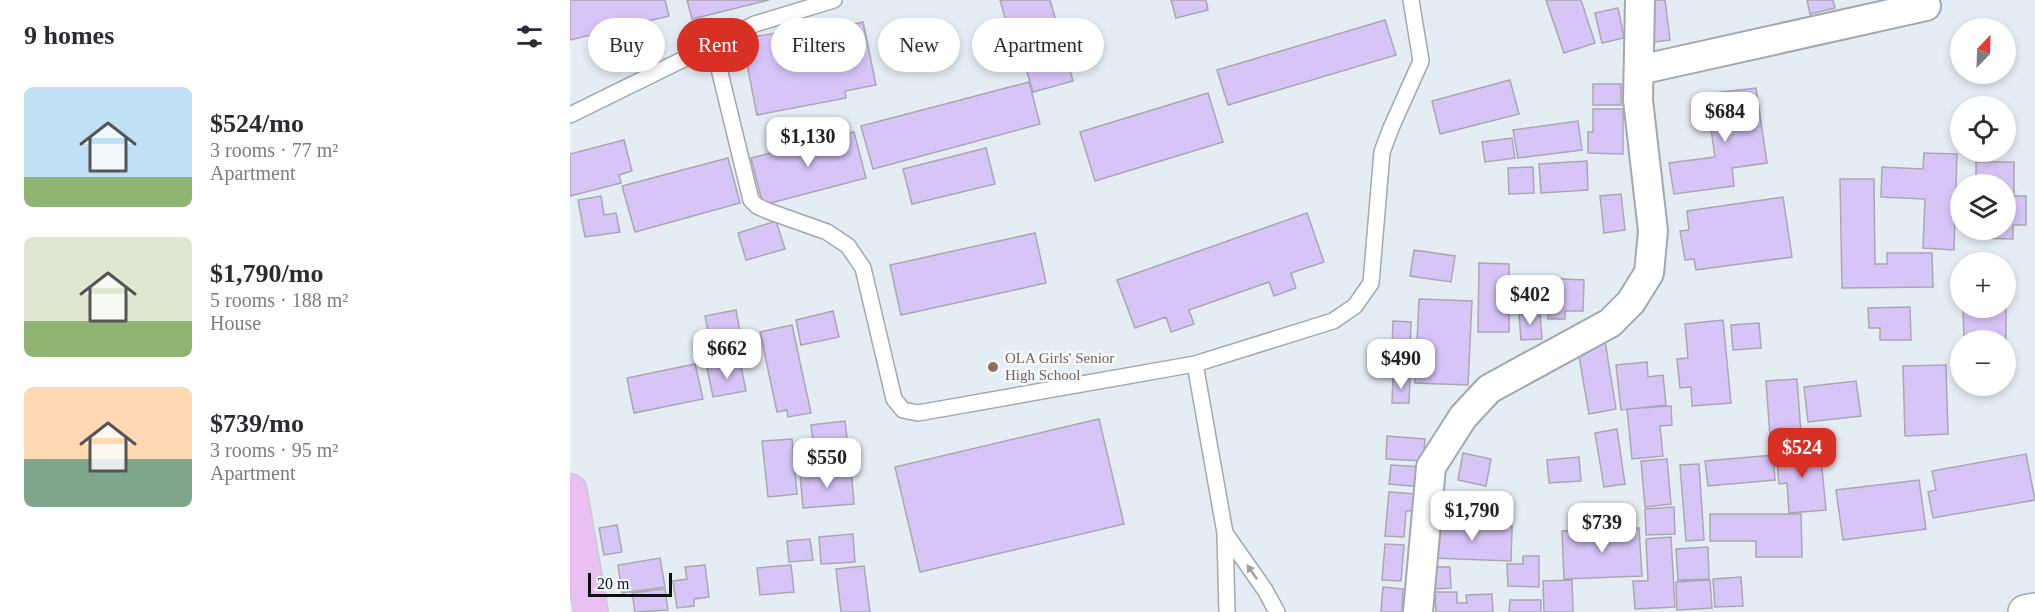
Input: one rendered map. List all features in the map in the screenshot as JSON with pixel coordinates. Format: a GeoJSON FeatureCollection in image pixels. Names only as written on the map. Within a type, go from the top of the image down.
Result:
{"type":"FeatureCollection","features":[{"type":"Feature","properties":{"kind":"main road"},"geometry":{"type":"LineString","coordinates":[[570,491],[591,612]]}},
{"type":"Feature","properties":{"kind":"main road"},"geometry":{"type":"LineString","coordinates":[[2025,612],[2035,610]]}},
{"type":"Feature","properties":{"kind":"street"},"geometry":{"type":"LineString","coordinates":[[1418,612],[1431,467],[1463,417],[1489,389],[1610,323],[1631,302],[1648,273],[1653,231],[1638,100],[1640,0]]}},
{"type":"Feature","properties":{"kind":"street"},"geometry":{"type":"LineString","coordinates":[[1639,70],[1926,6]]}},
{"type":"Feature","properties":{"kind":"lane"},"geometry":{"type":"LineString","coordinates":[[759,23],[834,0]]}},
{"type":"Feature","properties":{"kind":"lane"},"geometry":{"type":"LineString","coordinates":[[720,72],[750,200],[768,211],[827,232],[848,246],[863,268],[894,399],[903,410],[918,413],[1195,364],[1333,321],[1355,306],[1371,283],[1382,152],[1420,61],[1411,0]]}},
{"type":"Feature","properties":{"kind":"lane"},"geometry":{"type":"LineString","coordinates":[[570,115],[677,62]]}},
{"type":"Feature","properties":{"kind":"lane"},"geometry":{"type":"LineString","coordinates":[[1195,364],[1225,533],[1227,612]]}},
{"type":"Feature","properties":{"kind":"lane"},"geometry":{"type":"LineString","coordinates":[[1225,533],[1265,590],[1277,612]]}},
{"type":"Feature","properties":{"kind":"building"},"geometry":{"type":"Polygon","coordinates":[[[570,0],[665,0],[669,16],[588,18],[588,36],[570,40],[570,0]]]}},
{"type":"Feature","properties":{"kind":"building"},"geometry":{"type":"Polygon","coordinates":[[[687,0],[769,0],[696,18],[692,18],[687,0]]]}},
{"type":"Feature","properties":{"kind":"building"},"geometry":{"type":"Polygon","coordinates":[[[1000,0],[1050,0],[1055,18],[1005,18],[1000,0]]]}},
{"type":"Feature","properties":{"kind":"building"},"geometry":{"type":"Polygon","coordinates":[[[1171,0],[1206,0],[1208,10],[1176,18],[1171,0]]]}},
{"type":"Feature","properties":{"kind":"building"},"geometry":{"type":"Polygon","coordinates":[[[1546,0],[1581,0],[1595,43],[1564,53],[1546,0]]]}},
{"type":"Feature","properties":{"kind":"building"},"geometry":{"type":"Polygon","coordinates":[[[1641,0],[1665,0],[1670,40],[1646,43],[1641,0]]]}},
{"type":"Feature","properties":{"kind":"building"},"geometry":{"type":"Polygon","coordinates":[[[1807,0],[1833,0],[1835,8],[1810,14],[1807,0]]]}},
{"type":"Feature","properties":{"kind":"building"},"geometry":{"type":"Polygon","coordinates":[[[1618,8],[1624,38],[1602,43],[1595,13],[1618,8]]]}},
{"type":"Feature","properties":{"kind":"building"},"geometry":{"type":"Polygon","coordinates":[[[1385,20],[1396,55],[1228,105],[1217,70],[1385,20]]]}},
{"type":"Feature","properties":{"kind":"building"},"geometry":{"type":"Polygon","coordinates":[[[771,34],[771,72],[866,72],[866,37],[876,85],[845,91],[846,98],[757,115],[749,72],[759,72],[759,36],[771,34]]]}},
{"type":"Feature","properties":{"kind":"building"},"geometry":{"type":"Polygon","coordinates":[[[1027,72],[1070,72],[1073,81],[1033,92],[1027,72]]]}},
{"type":"Feature","properties":{"kind":"building"},"geometry":{"type":"Polygon","coordinates":[[[1510,80],[1519,114],[1440,134],[1432,101],[1510,80]]]}},
{"type":"Feature","properties":{"kind":"building"},"geometry":{"type":"Polygon","coordinates":[[[1029,82],[1040,124],[873,169],[861,126],[1029,82]]]}},
{"type":"Feature","properties":{"kind":"building"},"geometry":{"type":"Polygon","coordinates":[[[1593,84],[1621,84],[1621,105],[1593,105],[1593,84]]]}},
{"type":"Feature","properties":{"kind":"building"},"geometry":{"type":"Polygon","coordinates":[[[1756,88],[1767,163],[1732,168],[1734,186],[1674,194],[1669,163],[1715,157],[1706,94],[1756,88]]]}},
{"type":"Feature","properties":{"kind":"building"},"geometry":{"type":"Polygon","coordinates":[[[1208,93],[1223,142],[1095,181],[1080,132],[1208,93]]]}},
{"type":"Feature","properties":{"kind":"building"},"geometry":{"type":"Polygon","coordinates":[[[1593,109],[1623,109],[1623,154],[1588,153],[1588,132],[1593,132],[1593,109]]]}},
{"type":"Feature","properties":{"kind":"building"},"geometry":{"type":"Polygon","coordinates":[[[1578,121],[1582,150],[1518,158],[1513,130],[1578,121]]]}},
{"type":"Feature","properties":{"kind":"building"},"geometry":{"type":"Polygon","coordinates":[[[854,132],[866,178],[763,205],[751,158],[854,132]]]}},
{"type":"Feature","properties":{"kind":"building"},"geometry":{"type":"Polygon","coordinates":[[[1512,138],[1515,158],[1485,162],[1482,142],[1512,138]]]}},
{"type":"Feature","properties":{"kind":"building"},"geometry":{"type":"Polygon","coordinates":[[[624,140],[632,171],[619,175],[621,183],[570,196],[570,154],[624,140]]]}},
{"type":"Feature","properties":{"kind":"building"},"geometry":{"type":"Polygon","coordinates":[[[986,148],[995,184],[912,204],[903,169],[986,148]]]}},
{"type":"Feature","properties":{"kind":"building"},"geometry":{"type":"Polygon","coordinates":[[[1924,153],[1950,154],[1950,162],[1957,162],[1956,174],[1950,174],[1950,240],[1954,240],[1954,250],[1923,248],[1925,199],[1881,197],[1882,167],[1923,169],[1924,153]]]}},
{"type":"Feature","properties":{"kind":"building"},"geometry":{"type":"Polygon","coordinates":[[[728,158],[740,203],[635,232],[622,186],[728,158]]]}},
{"type":"Feature","properties":{"kind":"building"},"geometry":{"type":"Polygon","coordinates":[[[1587,161],[1588,190],[1541,193],[1539,164],[1587,161]]]}},
{"type":"Feature","properties":{"kind":"building"},"geometry":{"type":"Polygon","coordinates":[[[1976,162],[2014,162],[2014,174],[1976,174],[1976,162]]]}},
{"type":"Feature","properties":{"kind":"building"},"geometry":{"type":"Polygon","coordinates":[[[1533,167],[1534,193],[1509,194],[1508,168],[1533,167]]]}},
{"type":"Feature","properties":{"kind":"building"},"geometry":{"type":"Polygon","coordinates":[[[1840,179],[1874,179],[1875,264],[1887,264],[1887,253],[1932,253],[1933,287],[1842,288],[1840,179]]]}},
{"type":"Feature","properties":{"kind":"building"},"geometry":{"type":"Polygon","coordinates":[[[1621,194],[1625,230],[1604,233],[1600,196],[1621,194]]]}},
{"type":"Feature","properties":{"kind":"building"},"geometry":{"type":"Polygon","coordinates":[[[601,196],[604,215],[616,213],[620,232],[585,237],[578,200],[601,196]]]}},
{"type":"Feature","properties":{"kind":"building"},"geometry":{"type":"Polygon","coordinates":[[[2016,196],[2026,196],[2026,225],[2016,225],[2016,196]]]}},
{"type":"Feature","properties":{"kind":"building"},"geometry":{"type":"Polygon","coordinates":[[[1783,197],[1792,257],[1696,270],[1694,259],[1685,260],[1680,231],[1689,230],[1687,211],[1783,197]]]}},
{"type":"Feature","properties":{"kind":"building"},"geometry":{"type":"Polygon","coordinates":[[[1307,213],[1324,262],[1291,273],[1296,288],[1274,296],[1269,282],[1189,310],[1194,324],[1171,332],[1166,317],[1135,328],[1117,280],[1307,213]]]}},
{"type":"Feature","properties":{"kind":"building"},"geometry":{"type":"Polygon","coordinates":[[[776,221],[785,249],[746,260],[738,233],[776,221]]]}},
{"type":"Feature","properties":{"kind":"building"},"geometry":{"type":"Polygon","coordinates":[[[1035,233],[1046,283],[901,315],[890,265],[1035,233]]]}},
{"type":"Feature","properties":{"kind":"building"},"geometry":{"type":"Polygon","coordinates":[[[1414,250],[1455,256],[1451,282],[1410,276],[1414,250]]]}},
{"type":"Feature","properties":{"kind":"building"},"geometry":{"type":"Polygon","coordinates":[[[1479,263],[1509,264],[1509,332],[1478,332],[1479,263]]]}},
{"type":"Feature","properties":{"kind":"building"},"geometry":{"type":"Polygon","coordinates":[[[1542,278],[1584,280],[1583,311],[1565,311],[1565,319],[1548,319],[1548,295],[1541,295],[1542,278]]]}},
{"type":"Feature","properties":{"kind":"building"},"geometry":{"type":"Polygon","coordinates":[[[1419,299],[1472,301],[1468,385],[1415,383],[1419,299]]]}},
{"type":"Feature","properties":{"kind":"building"},"geometry":{"type":"Polygon","coordinates":[[[1910,307],[1911,340],[1880,340],[1880,328],[1869,328],[1868,308],[1910,307]]]}},
{"type":"Feature","properties":{"kind":"building"},"geometry":{"type":"Polygon","coordinates":[[[736,310],[743,348],[713,353],[705,316],[736,310]]]}},
{"type":"Feature","properties":{"kind":"building"},"geometry":{"type":"Polygon","coordinates":[[[833,311],[839,337],[801,345],[796,320],[833,311]]]}},
{"type":"Feature","properties":{"kind":"building"},"geometry":{"type":"Polygon","coordinates":[[[1540,313],[1542,339],[1521,340],[1519,314],[1540,313]]]}},
{"type":"Feature","properties":{"kind":"building"},"geometry":{"type":"Polygon","coordinates":[[[1963,318],[2006,318],[2006,330],[1964,330],[1963,318]]]}},
{"type":"Feature","properties":{"kind":"building"},"geometry":{"type":"Polygon","coordinates":[[[1723,320],[1731,403],[1692,406],[1691,387],[1680,388],[1677,359],[1688,358],[1685,324],[1723,320]]]}},
{"type":"Feature","properties":{"kind":"building"},"geometry":{"type":"Polygon","coordinates":[[[1393,321],[1411,322],[1410,351],[1392,350],[1393,321]]]}},
{"type":"Feature","properties":{"kind":"building"},"geometry":{"type":"Polygon","coordinates":[[[1759,323],[1761,348],[1733,350],[1731,325],[1759,323]]]}},
{"type":"Feature","properties":{"kind":"building"},"geometry":{"type":"Polygon","coordinates":[[[792,325],[811,413],[788,417],[787,410],[777,412],[760,332],[792,325]]]}},
{"type":"Feature","properties":{"kind":"building"},"geometry":{"type":"Polygon","coordinates":[[[1605,341],[1616,409],[1589,414],[1577,345],[1605,341]]]}},
{"type":"Feature","properties":{"kind":"building"},"geometry":{"type":"Polygon","coordinates":[[[740,362],[746,391],[713,397],[707,368],[740,362]]]}},
{"type":"Feature","properties":{"kind":"building"},"geometry":{"type":"Polygon","coordinates":[[[1647,362],[1648,377],[1663,375],[1666,405],[1621,410],[1616,365],[1647,362]]]}},
{"type":"Feature","properties":{"kind":"building"},"geometry":{"type":"Polygon","coordinates":[[[695,364],[703,399],[634,413],[627,378],[695,364]]]}},
{"type":"Feature","properties":{"kind":"building"},"geometry":{"type":"Polygon","coordinates":[[[1946,365],[1948,434],[1905,436],[1903,366],[1946,365]]]}},
{"type":"Feature","properties":{"kind":"building"},"geometry":{"type":"Polygon","coordinates":[[[1393,377],[1410,378],[1409,403],[1392,403],[1393,377]]]}},
{"type":"Feature","properties":{"kind":"building"},"geometry":{"type":"Polygon","coordinates":[[[1797,379],[1801,433],[1770,436],[1766,381],[1797,379]]]}},
{"type":"Feature","properties":{"kind":"building"},"geometry":{"type":"Polygon","coordinates":[[[1856,381],[1861,416],[1808,422],[1804,387],[1856,381]]]}},
{"type":"Feature","properties":{"kind":"building"},"geometry":{"type":"Polygon","coordinates":[[[1671,406],[1672,425],[1660,426],[1663,456],[1632,459],[1627,409],[1671,406]]]}},
{"type":"Feature","properties":{"kind":"building"},"geometry":{"type":"Polygon","coordinates":[[[1099,419],[1124,524],[920,572],[895,467],[1099,419]]]}},
{"type":"Feature","properties":{"kind":"building"},"geometry":{"type":"Polygon","coordinates":[[[845,421],[850,462],[816,466],[811,425],[845,421]]]}},
{"type":"Feature","properties":{"kind":"building"},"geometry":{"type":"Polygon","coordinates":[[[1617,429],[1625,484],[1604,487],[1595,433],[1617,429]]]}},
{"type":"Feature","properties":{"kind":"building"},"geometry":{"type":"Polygon","coordinates":[[[1387,436],[1425,439],[1423,461],[1386,459],[1387,436]]]}},
{"type":"Feature","properties":{"kind":"building"},"geometry":{"type":"Polygon","coordinates":[[[792,439],[797,494],[768,497],[762,441],[792,439]]]}},
{"type":"Feature","properties":{"kind":"building"},"geometry":{"type":"Polygon","coordinates":[[[1820,448],[1826,510],[1789,513],[1787,483],[1779,484],[1776,452],[1820,448]]]}},
{"type":"Feature","properties":{"kind":"building"},"geometry":{"type":"Polygon","coordinates":[[[1463,453],[1491,459],[1486,486],[1458,480],[1463,453]]]}},
{"type":"Feature","properties":{"kind":"building"},"geometry":{"type":"Polygon","coordinates":[[[2026,454],[2035,500],[1933,518],[1928,492],[1936,490],[1932,471],[2026,454]]]}},
{"type":"Feature","properties":{"kind":"building"},"geometry":{"type":"Polygon","coordinates":[[[1773,455],[1775,480],[1708,486],[1705,461],[1773,455]]]}},
{"type":"Feature","properties":{"kind":"building"},"geometry":{"type":"Polygon","coordinates":[[[1579,457],[1581,481],[1549,483],[1547,460],[1579,457]]]}},
{"type":"Feature","properties":{"kind":"building"},"geometry":{"type":"Polygon","coordinates":[[[1667,459],[1671,504],[1645,507],[1641,461],[1667,459]]]}},
{"type":"Feature","properties":{"kind":"building"},"geometry":{"type":"Polygon","coordinates":[[[1699,464],[1704,540],[1686,541],[1680,465],[1699,464]]]}},
{"type":"Feature","properties":{"kind":"building"},"geometry":{"type":"Polygon","coordinates":[[[1391,465],[1423,467],[1422,487],[1389,484],[1391,465]]]}},
{"type":"Feature","properties":{"kind":"building"},"geometry":{"type":"Polygon","coordinates":[[[851,469],[854,504],[803,508],[800,474],[851,469]]]}},
{"type":"Feature","properties":{"kind":"building"},"geometry":{"type":"Polygon","coordinates":[[[1919,480],[1926,529],[1843,540],[1836,490],[1919,480]]]}},
{"type":"Feature","properties":{"kind":"building"},"geometry":{"type":"Polygon","coordinates":[[[1389,492],[1416,494],[1415,511],[1406,511],[1404,537],[1385,536],[1389,492]]]}},
{"type":"Feature","properties":{"kind":"building"},"geometry":{"type":"Polygon","coordinates":[[[1674,507],[1675,534],[1646,535],[1645,509],[1674,507]]]}},
{"type":"Feature","properties":{"kind":"building"},"geometry":{"type":"Polygon","coordinates":[[[1710,514],[1801,514],[1802,557],[1756,557],[1756,541],[1710,541],[1710,514]]]}},
{"type":"Feature","properties":{"kind":"building"},"geometry":{"type":"Polygon","coordinates":[[[1433,524],[1512,526],[1511,561],[1432,558],[1433,524]]]}},
{"type":"Feature","properties":{"kind":"building"},"geometry":{"type":"Polygon","coordinates":[[[617,525],[622,552],[604,555],[599,528],[617,525]]]}},
{"type":"Feature","properties":{"kind":"building"},"geometry":{"type":"Polygon","coordinates":[[[1639,528],[1642,576],[1564,579],[1562,531],[1639,528]]]}},
{"type":"Feature","properties":{"kind":"building"},"geometry":{"type":"Polygon","coordinates":[[[853,534],[855,562],[821,564],[819,537],[853,534]]]}},
{"type":"Feature","properties":{"kind":"building"},"geometry":{"type":"Polygon","coordinates":[[[1671,537],[1675,607],[1635,609],[1633,581],[1648,581],[1646,539],[1671,537]]]}},
{"type":"Feature","properties":{"kind":"building"},"geometry":{"type":"Polygon","coordinates":[[[810,539],[813,560],[789,562],[787,541],[810,539]]]}},
{"type":"Feature","properties":{"kind":"building"},"geometry":{"type":"Polygon","coordinates":[[[1385,544],[1404,545],[1401,581],[1382,580],[1385,544]]]}},
{"type":"Feature","properties":{"kind":"building"},"geometry":{"type":"Polygon","coordinates":[[[1708,547],[1709,579],[1678,580],[1676,549],[1708,547]]]}},
{"type":"Feature","properties":{"kind":"building"},"geometry":{"type":"Polygon","coordinates":[[[1523,556],[1539,556],[1539,587],[1508,586],[1507,564],[1523,564],[1523,556]]]}},
{"type":"Feature","properties":{"kind":"building"},"geometry":{"type":"Polygon","coordinates":[[[660,558],[665,587],[622,593],[618,565],[660,558]]]}},
{"type":"Feature","properties":{"kind":"building"},"geometry":{"type":"Polygon","coordinates":[[[705,565],[709,597],[694,599],[694,606],[677,608],[673,581],[687,579],[685,567],[705,565]]]}},
{"type":"Feature","properties":{"kind":"building"},"geometry":{"type":"Polygon","coordinates":[[[791,565],[794,592],[760,595],[757,568],[791,565]]]}},
{"type":"Feature","properties":{"kind":"building"},"geometry":{"type":"Polygon","coordinates":[[[864,566],[870,612],[841,612],[836,569],[864,566]]]}},
{"type":"Feature","properties":{"kind":"building"},"geometry":{"type":"Polygon","coordinates":[[[1434,567],[1450,567],[1451,588],[1435,589],[1434,567]]]}},
{"type":"Feature","properties":{"kind":"building"},"geometry":{"type":"Polygon","coordinates":[[[1741,577],[1743,606],[1715,607],[1713,579],[1741,577]]]}},
{"type":"Feature","properties":{"kind":"building"},"geometry":{"type":"Polygon","coordinates":[[[1572,580],[1573,612],[1544,612],[1543,581],[1572,580]]]}},
{"type":"Feature","properties":{"kind":"building"},"geometry":{"type":"Polygon","coordinates":[[[1710,580],[1712,608],[1677,610],[1676,582],[1710,580]]]}},
{"type":"Feature","properties":{"kind":"building"},"geometry":{"type":"Polygon","coordinates":[[[1383,587],[1403,589],[1402,612],[1381,612],[1383,587]]]}},
{"type":"Feature","properties":{"kind":"building"},"geometry":{"type":"Polygon","coordinates":[[[665,589],[668,610],[635,612],[632,593],[665,589]]]}},
{"type":"Feature","properties":{"kind":"building"},"geometry":{"type":"Polygon","coordinates":[[[1435,592],[1457,592],[1457,603],[1467,603],[1466,595],[1492,594],[1493,612],[1436,612],[1435,592]]]}},
{"type":"Feature","properties":{"kind":"building"},"geometry":{"type":"Polygon","coordinates":[[[1510,600],[1541,600],[1541,612],[1509,612],[1510,600]]]}},
{"type":"Feature","properties":{"kind":"place","name":"OLA Girls' Senior High School"},"geometry":{"type":"Point","coordinates":[993,367]}}]}
